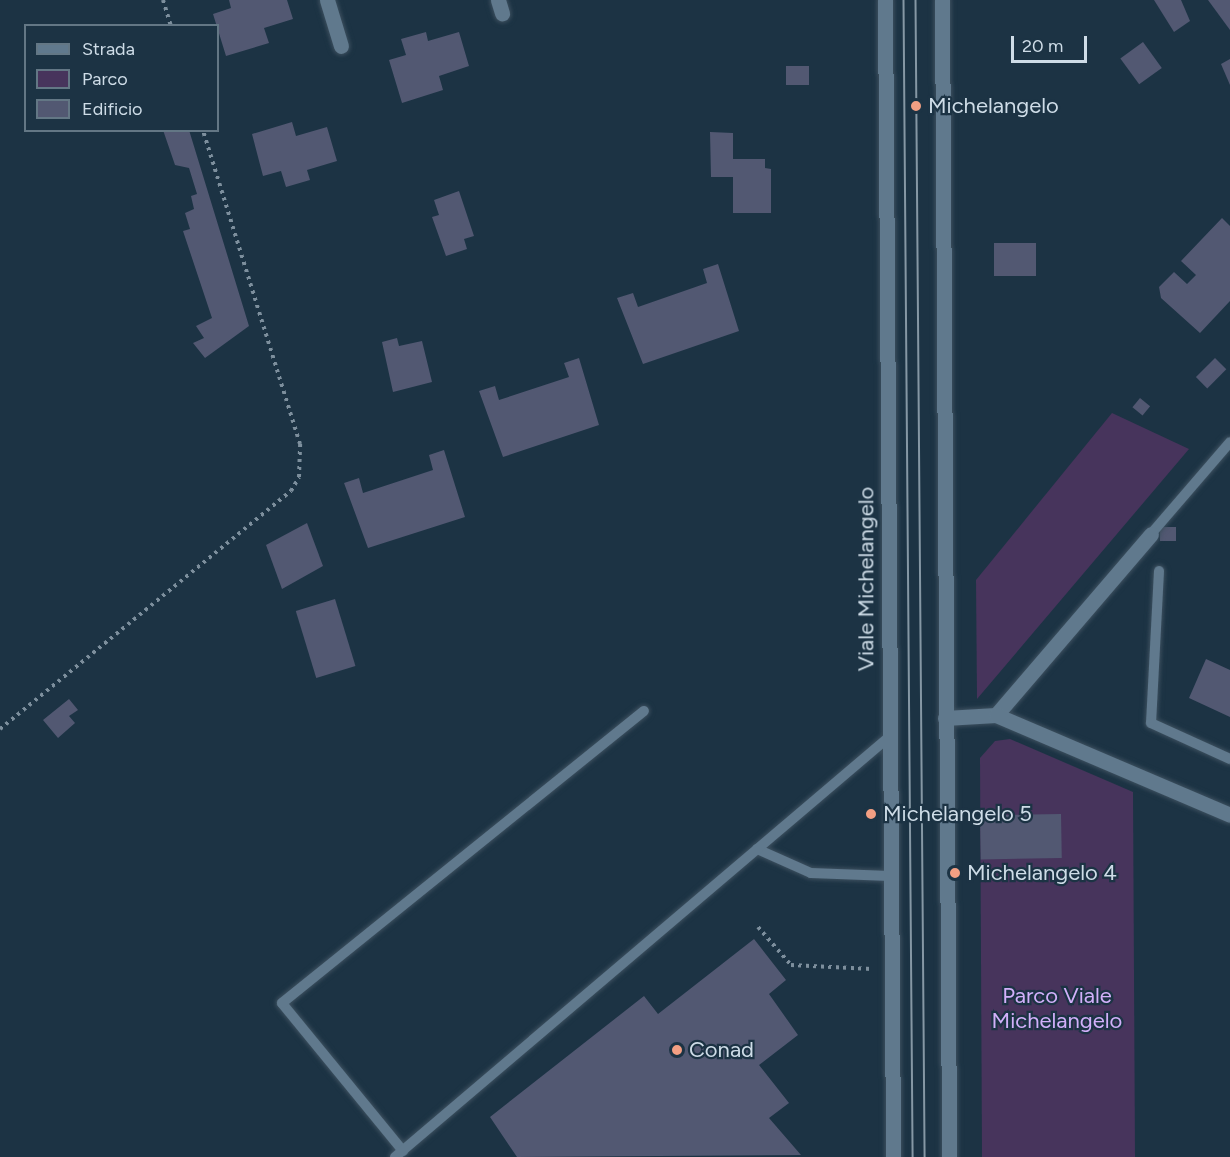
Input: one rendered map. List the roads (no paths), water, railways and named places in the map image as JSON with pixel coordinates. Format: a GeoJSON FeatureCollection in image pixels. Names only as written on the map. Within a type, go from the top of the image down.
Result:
{"type":"FeatureCollection","features":[{"type":"Feature","properties":{"kind":"street"},"geometry":{"type":"LineString","coordinates":[[327,0],[341,46]]}},
{"type":"Feature","properties":{"kind":"street","name":"Viale Michelangelo"},"geometry":{"type":"LineString","coordinates":[[885,0],[893,1157]]}},
{"type":"Feature","properties":{"kind":"street"},"geometry":{"type":"LineString","coordinates":[[942,0],[949,1157]]}},
{"type":"Feature","properties":{"kind":"street"},"geometry":{"type":"LineString","coordinates":[[996,715],[1151,534]]}},
{"type":"Feature","properties":{"kind":"street"},"geometry":{"type":"LineString","coordinates":[[945,718],[996,715],[1230,815]]}},
{"type":"Feature","properties":{"kind":"lane"},"geometry":{"type":"LineString","coordinates":[[1151,534],[1230,441]]}},
{"type":"Feature","properties":{"kind":"lane"},"geometry":{"type":"LineString","coordinates":[[1159,571],[1151,723],[1230,759]]}},
{"type":"Feature","properties":{"kind":"lane"},"geometry":{"type":"LineString","coordinates":[[644,711],[282,1003],[399,1154],[889,737]]}},
{"type":"Feature","properties":{"kind":"lane"},"geometry":{"type":"LineString","coordinates":[[757,849],[811,873],[891,876]]}},
{"type":"Feature","properties":{"kind":"tram line"},"geometry":{"type":"LineString","coordinates":[[904,0],[913,1157]]}},
{"type":"Feature","properties":{"kind":"tram line"},"geometry":{"type":"LineString","coordinates":[[916,0],[925,1157]]}},
{"type":"Feature","properties":{"kind":"place","name":"Michelangelo"},"geometry":{"type":"Point","coordinates":[916,106]}},
{"type":"Feature","properties":{"kind":"place","name":"Michelangelo 5"},"geometry":{"type":"Point","coordinates":[871,814]}},
{"type":"Feature","properties":{"kind":"place","name":"Michelangelo 4"},"geometry":{"type":"Point","coordinates":[955,873]}},
{"type":"Feature","properties":{"kind":"place","name":"Conad"},"geometry":{"type":"Point","coordinates":[677,1050]}},
{"type":"Feature","properties":{"kind":"park label","name":"Parco Viale Michelangelo"},"geometry":{"type":"Point","coordinates":[1057,1008]}}]}
